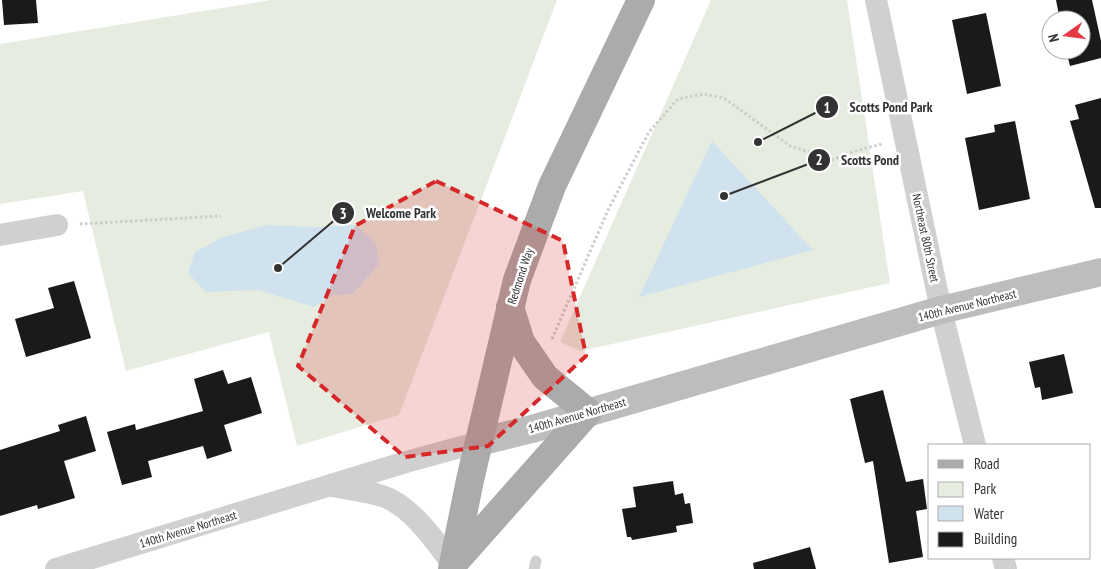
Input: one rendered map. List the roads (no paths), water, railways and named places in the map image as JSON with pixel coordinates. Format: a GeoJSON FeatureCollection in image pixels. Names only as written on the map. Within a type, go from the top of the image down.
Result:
{"type":"FeatureCollection","features":[{"type":"Feature","properties":{"kind":"main road","name":"Redmond Way"},"geometry":{"type":"LineString","coordinates":[[452,567],[478,442],[517,280],[552,186],[641,0]]}},
{"type":"Feature","properties":{"kind":"main road","name":"140th Avenue Northeast"},"geometry":{"type":"LineString","coordinates":[[478,442],[532,429],[941,310],[1101,272]]}},
{"type":"Feature","properties":{"kind":"main road"},"geometry":{"type":"LineString","coordinates":[[452,567],[588,412],[545,377],[521,342],[510,307]]}},
{"type":"Feature","properties":{"kind":"street","name":"Northeast 80th Street"},"geometry":{"type":"LineString","coordinates":[[876,0],[941,310],[975,444]]}},
{"type":"Feature","properties":{"kind":"street"},"geometry":{"type":"LineString","coordinates":[[0,235],[56,225]]}},
{"type":"Feature","properties":{"kind":"street","name":"140th Avenue Northeast"},"geometry":{"type":"LineString","coordinates":[[60,568],[478,442]]}},
{"type":"Feature","properties":{"kind":"street"},"geometry":{"type":"LineString","coordinates":[[329,486],[383,496],[404,508],[433,537],[452,567]]}},
{"type":"Feature","properties":{"kind":"water"},"geometry":{"type":"Polygon","coordinates":[[[712,141],[813,250],[639,297],[712,141]]]}},
{"type":"Feature","properties":{"kind":"water"},"geometry":{"type":"Polygon","coordinates":[[[267,225],[316,227],[355,225],[376,243],[379,264],[353,294],[333,295],[314,307],[258,290],[206,292],[188,273],[195,252],[223,237],[267,225]]]}},
{"type":"Feature","properties":{"kind":"place","name":"Scotts Pond Park"},"geometry":{"type":"Point","coordinates":[758,142]}},
{"type":"Feature","properties":{"kind":"place","name":"Scotts Pond"},"geometry":{"type":"Point","coordinates":[724,196]}},
{"type":"Feature","properties":{"kind":"place","name":"Welcome Park"},"geometry":{"type":"Point","coordinates":[278,268]}}]}
